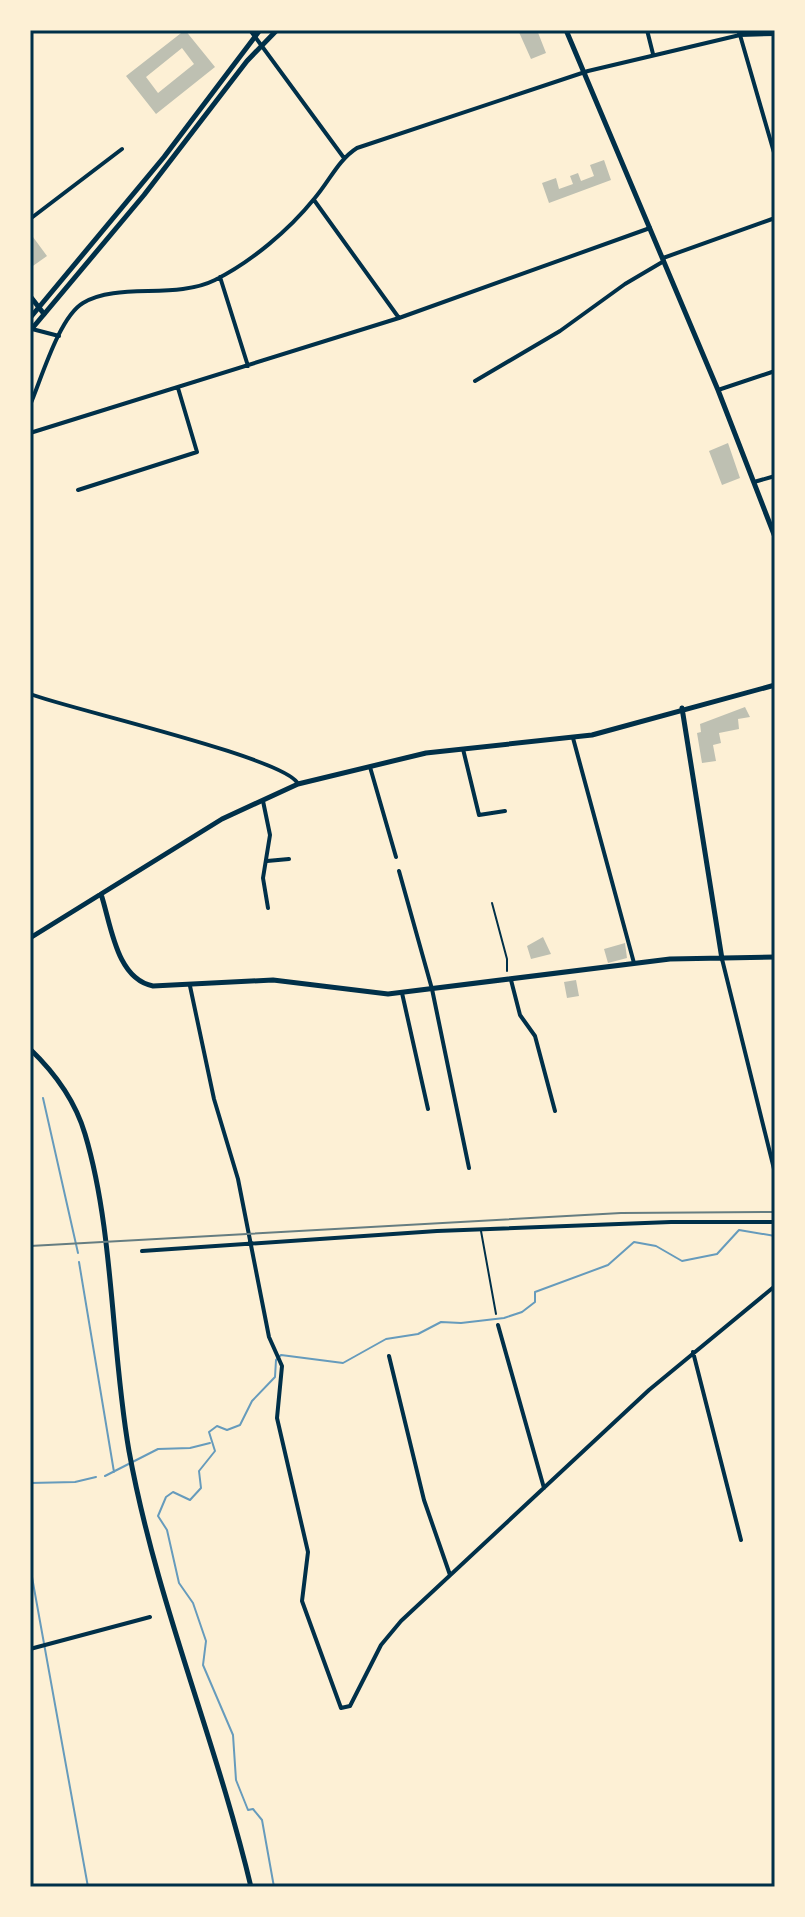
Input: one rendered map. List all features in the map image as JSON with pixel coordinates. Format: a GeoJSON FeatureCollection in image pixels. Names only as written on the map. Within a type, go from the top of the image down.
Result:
{"type":"FeatureCollection","features":[{"type":"Feature","properties":{"kind":"street"},"geometry":{"type":"LineString","coordinates":[[250,30],[344,158]]}},
{"type":"Feature","properties":{"kind":"street"},"geometry":{"type":"LineString","coordinates":[[31,313],[164,157],[260,30]]}},
{"type":"Feature","properties":{"kind":"street"},"geometry":{"type":"LineString","coordinates":[[59,336],[31,330],[144,195],[262,44],[277,30]]}},
{"type":"Feature","properties":{"kind":"street"},"geometry":{"type":"LineString","coordinates":[[566,30],[718,390],[775,537]]}},
{"type":"Feature","properties":{"kind":"street"},"geometry":{"type":"LineString","coordinates":[[647,30],[653,54]]}},
{"type":"Feature","properties":{"kind":"street"},"geometry":{"type":"LineString","coordinates":[[740,32],[775,156]]}},
{"type":"Feature","properties":{"kind":"street"},"geometry":{"type":"LineString","coordinates":[[30,405],[59,336],[75,310],[90,300],[194,288],[220,277],[292,223],[314,200],[344,158],[357,148],[584,72],[740,32],[775,34]]}},
{"type":"Feature","properties":{"kind":"street"},"geometry":{"type":"LineString","coordinates":[[30,219],[122,149]]}},
{"type":"Feature","properties":{"kind":"street"},"geometry":{"type":"LineString","coordinates":[[314,200],[399,318]]}},
{"type":"Feature","properties":{"kind":"street"},"geometry":{"type":"LineString","coordinates":[[475,381],[560,331],[663,260],[775,218]]}},
{"type":"Feature","properties":{"kind":"street"},"geometry":{"type":"LineString","coordinates":[[30,433],[399,318],[650,228]]}},
{"type":"Feature","properties":{"kind":"street"},"geometry":{"type":"LineString","coordinates":[[220,277],[249,367]]}},
{"type":"Feature","properties":{"kind":"street"},"geometry":{"type":"LineString","coordinates":[[30,296],[44,314]]}},
{"type":"Feature","properties":{"kind":"street"},"geometry":{"type":"LineString","coordinates":[[31,313],[44,314]]}},
{"type":"Feature","properties":{"kind":"street"},"geometry":{"type":"LineString","coordinates":[[718,390],[775,371]]}},
{"type":"Feature","properties":{"kind":"street"},"geometry":{"type":"LineString","coordinates":[[78,490],[197,452],[178,388]]}},
{"type":"Feature","properties":{"kind":"street"},"geometry":{"type":"LineString","coordinates":[[754,482],[775,476]]}},
{"type":"Feature","properties":{"kind":"street"},"geometry":{"type":"LineString","coordinates":[[30,938],[222,819],[298,784],[370,764],[463,749],[573,738],[775,685]]}},
{"type":"Feature","properties":{"kind":"street"},"geometry":{"type":"LineString","coordinates":[[30,694],[254,761],[286,772],[298,784]]}},
{"type":"Feature","properties":{"kind":"street"},"geometry":{"type":"LineString","coordinates":[[682,708],[722,959],[775,1173]]}},
{"type":"Feature","properties":{"kind":"street"},"geometry":{"type":"LineString","coordinates":[[573,738],[635,966]]}},
{"type":"Feature","properties":{"kind":"street"},"geometry":{"type":"LineString","coordinates":[[463,749],[479,815],[505,811]]}},
{"type":"Feature","properties":{"kind":"street"},"geometry":{"type":"LineString","coordinates":[[370,764],[396,857]]}},
{"type":"Feature","properties":{"kind":"street"},"geometry":{"type":"LineString","coordinates":[[262,798],[269,824],[263,890],[268,908]]}},
{"type":"Feature","properties":{"kind":"street"},"geometry":{"type":"LineString","coordinates":[[267,861],[289,859]]}},
{"type":"Feature","properties":{"kind":"street"},"geometry":{"type":"LineString","coordinates":[[399,871],[432,989],[469,1168]]}},
{"type":"Feature","properties":{"kind":"street"},"geometry":{"type":"LineString","coordinates":[[101,894],[124,964],[133,977],[153,986],[273,980],[371,993],[402,993],[509,975],[635,966],[670,959],[775,957]]}},
{"type":"Feature","properties":{"kind":"street"},"geometry":{"type":"LineString","coordinates":[[509,975],[520,1015],[535,1036],[555,1111]]}},
{"type":"Feature","properties":{"kind":"street"},"geometry":{"type":"LineString","coordinates":[[190,986],[214,1099],[238,1179],[269,1337],[281,1362],[277,1418],[308,1552],[302,1601],[338,1703],[345,1709],[390,1632],[693,1352],[775,1286]]}},
{"type":"Feature","properties":{"kind":"street"},"geometry":{"type":"LineString","coordinates":[[402,993],[428,1109]]}},
{"type":"Feature","properties":{"kind":"street"},"geometry":{"type":"LineString","coordinates":[[30,1049],[59,1080],[76,1110],[90,1155],[134,1475],[165,1602],[251,1887]]}},
{"type":"Feature","properties":{"kind":"street"},"geometry":{"type":"LineString","coordinates":[[142,1251],[481,1229],[775,1222]]}},
{"type":"Feature","properties":{"kind":"street"},"geometry":{"type":"LineString","coordinates":[[498,1325],[544,1488]]}},
{"type":"Feature","properties":{"kind":"street"},"geometry":{"type":"LineString","coordinates":[[693,1352],[741,1540]]}},
{"type":"Feature","properties":{"kind":"street"},"geometry":{"type":"LineString","coordinates":[[389,1356],[424,1500],[450,1575]]}},
{"type":"Feature","properties":{"kind":"street"},"geometry":{"type":"LineString","coordinates":[[30,1649],[150,1617]]}},
{"type":"Feature","properties":{"kind":"lane"},"geometry":{"type":"LineString","coordinates":[[481,1229],[496,1314]]}},
{"type":"Feature","properties":{"kind":"path"},"geometry":{"type":"LineString","coordinates":[[492,903],[509,975]]}},
{"type":"Feature","properties":{"kind":"building"},"geometry":{"type":"Polygon","coordinates":[[[185,30],[215,67],[156,114],[126,76],[185,30]],[[182,48],[146,77],[158,93],[194,64],[182,48]]]}},
{"type":"Feature","properties":{"kind":"building"},"geometry":{"type":"Polygon","coordinates":[[[518,30],[537,30],[546,53],[531,59],[518,30]]]}},
{"type":"Feature","properties":{"kind":"building"},"geometry":{"type":"Polygon","coordinates":[[[604,160],[611,180],[549,203],[542,183],[556,178],[559,189],[573,184],[570,176],[578,173],[581,181],[594,176],[590,165],[604,160]]]}},
{"type":"Feature","properties":{"kind":"building"},"geometry":{"type":"Polygon","coordinates":[[[33,237],[47,256],[30,268],[30,239],[33,237]]]}},
{"type":"Feature","properties":{"kind":"building"},"geometry":{"type":"Polygon","coordinates":[[[728,443],[740,478],[722,485],[709,451],[728,443]]]}},
{"type":"Feature","properties":{"kind":"building"},"geometry":{"type":"Polygon","coordinates":[[[745,707],[750,717],[738,719],[739,729],[719,733],[721,743],[713,745],[716,761],[702,763],[697,733],[701,732],[700,724],[745,707]]]}},
{"type":"Feature","properties":{"kind":"building"},"geometry":{"type":"Polygon","coordinates":[[[543,937],[551,954],[531,959],[527,946],[543,937]]]}},
{"type":"Feature","properties":{"kind":"building"},"geometry":{"type":"Polygon","coordinates":[[[625,943],[627,958],[608,963],[604,949],[625,943]]]}},
{"type":"Feature","properties":{"kind":"building"},"geometry":{"type":"Polygon","coordinates":[[[576,980],[579,996],[567,998],[564,982],[576,980]]]}},
{"type":"Feature","properties":{"kind":"waterway"},"geometry":{"type":"LineString","coordinates":[[43,1098],[78,1253]]}},
{"type":"Feature","properties":{"kind":"waterway"},"geometry":{"type":"LineString","coordinates":[[274,1887],[262,1820],[253,1809],[248,1810],[236,1780],[233,1735],[203,1665],[206,1641],[193,1603],[179,1583],[167,1530],[158,1516],[166,1497],[173,1492],[190,1500],[201,1488],[199,1471],[215,1451],[209,1432],[217,1426],[227,1430],[240,1425],[252,1401],[275,1377],[276,1360],[281,1355],[343,1363],[386,1339],[418,1334],[441,1322],[504,1318],[522,1312],[535,1302],[535,1292],[608,1265],[634,1242],[656,1246],[682,1261],[717,1254],[739,1230],[775,1236]]}},
{"type":"Feature","properties":{"kind":"waterway"},"geometry":{"type":"LineString","coordinates":[[79,1262],[114,1472]]}},
{"type":"Feature","properties":{"kind":"waterway"},"geometry":{"type":"LineString","coordinates":[[105,1476],[158,1449],[190,1448],[210,1443]]}},
{"type":"Feature","properties":{"kind":"waterway"},"geometry":{"type":"LineString","coordinates":[[30,1483],[75,1482],[96,1477]]}},
{"type":"Feature","properties":{"kind":"waterway"},"geometry":{"type":"LineString","coordinates":[[30,1566],[88,1887]]}},
{"type":"Feature","properties":{"kind":"railway"},"geometry":{"type":"LineString","coordinates":[[30,1246],[621,1213],[775,1212]]}}]}
